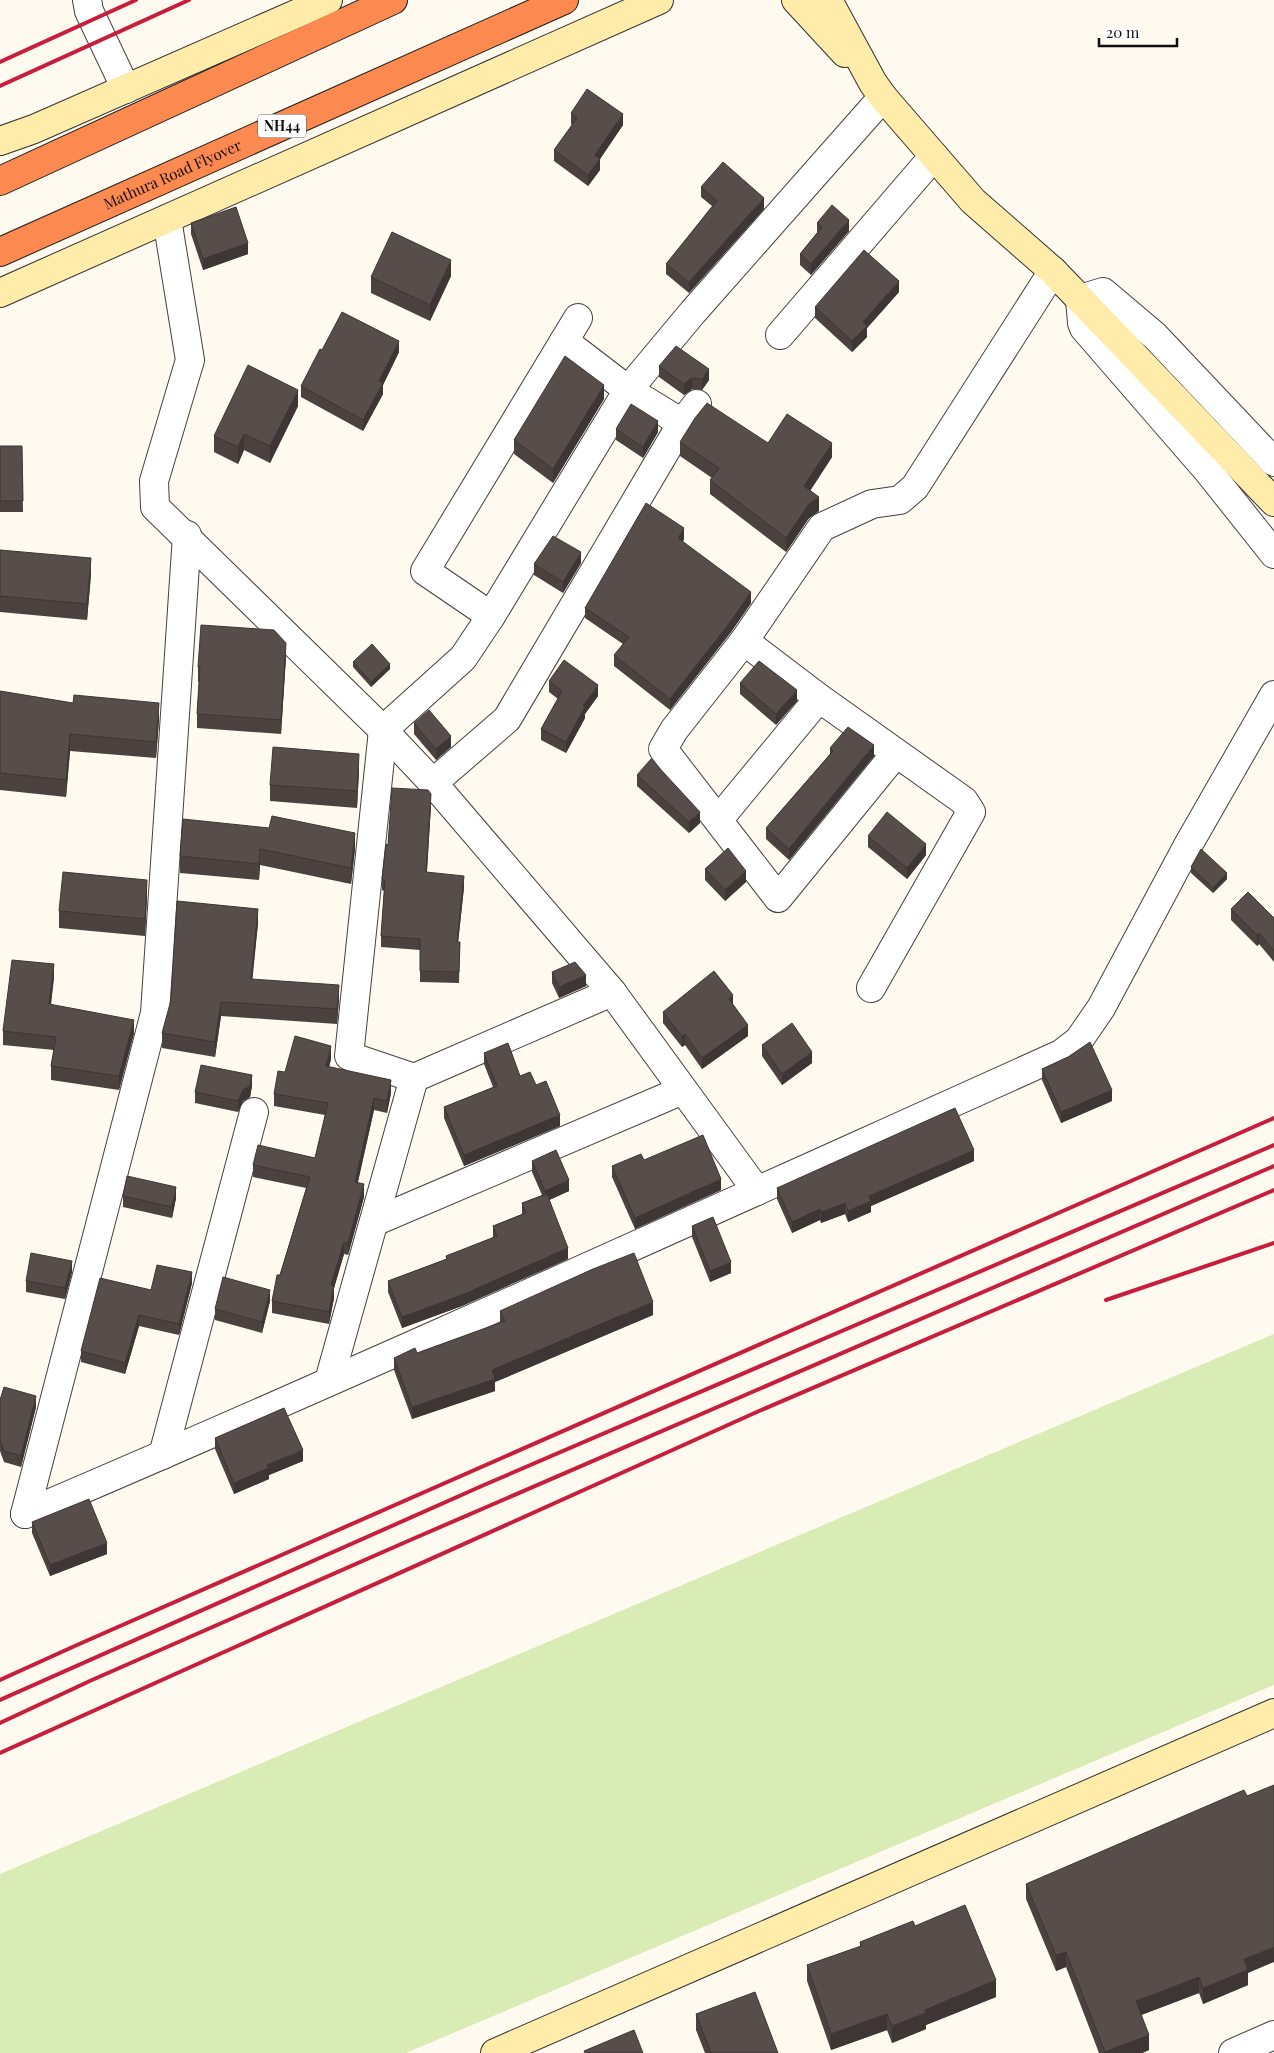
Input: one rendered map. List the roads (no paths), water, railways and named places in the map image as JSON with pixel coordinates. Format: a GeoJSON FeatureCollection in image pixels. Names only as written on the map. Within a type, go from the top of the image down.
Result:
{"type":"FeatureCollection","features":[{"type":"Feature","properties":{"kind":"highway"},"geometry":{"type":"LineString","coordinates":[[0,181],[393,0]]}},
{"type":"Feature","properties":{"kind":"highway","name":"Mathura Road Flyover"},"geometry":{"type":"LineString","coordinates":[[0,252],[564,0]]}},
{"type":"Feature","properties":{"kind":"street"},"geometry":{"type":"LineString","coordinates":[[87,0],[89,11],[126,89]]}},
{"type":"Feature","properties":{"kind":"street"},"geometry":{"type":"LineString","coordinates":[[0,142],[34,129],[328,0]]}},
{"type":"Feature","properties":{"kind":"street"},"geometry":{"type":"LineString","coordinates":[[0,294],[623,9],[659,0]]}},
{"type":"Feature","properties":{"kind":"street"},"geometry":{"type":"LineString","coordinates":[[796,0],[878,90],[973,200],[1053,271],[1274,502]]}},
{"type":"Feature","properties":{"kind":"street"},"geometry":{"type":"LineString","coordinates":[[828,0],[878,90]]}},
{"type":"Feature","properties":{"kind":"street"},"geometry":{"type":"LineString","coordinates":[[612,992],[414,1078],[349,1056],[383,730],[463,658],[491,616],[628,390],[878,90]]}},
{"type":"Feature","properties":{"kind":"street"},"geometry":{"type":"LineString","coordinates":[[780,335],[934,156]]}},
{"type":"Feature","properties":{"kind":"street"},"geometry":{"type":"LineString","coordinates":[[167,219],[190,360],[154,481],[156,506],[383,730],[433,784],[612,992],[757,1191]]}},
{"type":"Feature","properties":{"kind":"street"},"geometry":{"type":"LineString","coordinates":[[896,753],[778,898],[719,819],[663,749],[674,730],[744,641],[822,527],[872,504],[900,500],[915,486],[1053,271]]}},
{"type":"Feature","properties":{"kind":"street"},"geometry":{"type":"LineString","coordinates":[[1080,299],[1103,292],[1155,336],[1271,452]]}},
{"type":"Feature","properties":{"kind":"street"},"geometry":{"type":"LineString","coordinates":[[1080,299],[1084,328],[1208,471],[1274,554]]}},
{"type":"Feature","properties":{"kind":"street"},"geometry":{"type":"LineString","coordinates":[[491,616],[425,571],[578,318]]}},
{"type":"Feature","properties":{"kind":"street"},"geometry":{"type":"LineString","coordinates":[[433,784],[507,719],[689,414],[628,390],[564,341]]}},
{"type":"Feature","properties":{"kind":"street"},"geometry":{"type":"LineString","coordinates":[[186,535],[155,1013],[25,1514],[163,1455],[1061,1054],[1079,1040],[1101,1008],[1186,847],[1274,695]]}},
{"type":"Feature","properties":{"kind":"street"},"geometry":{"type":"LineString","coordinates":[[744,641],[819,698],[964,801],[970,812],[871,988]]}},
{"type":"Feature","properties":{"kind":"street"},"geometry":{"type":"LineString","coordinates":[[719,819],[819,698]]}},
{"type":"Feature","properties":{"kind":"street"},"geometry":{"type":"LineString","coordinates":[[329,1381],[414,1078]]}},
{"type":"Feature","properties":{"kind":"street"},"geometry":{"type":"LineString","coordinates":[[374,1222],[683,1090]]}},
{"type":"Feature","properties":{"kind":"street"},"geometry":{"type":"LineString","coordinates":[[163,1455],[254,1112]]}},
{"type":"Feature","properties":{"kind":"street"},"geometry":{"type":"LineString","coordinates":[[495,2053],[1274,1713]]}},
{"type":"Feature","properties":{"kind":"street"},"geometry":{"type":"LineString","coordinates":[[1233,2053],[1274,2035]]}},
{"type":"Feature","properties":{"kind":"railway"},"geometry":{"type":"LineString","coordinates":[[0,62],[136,0]]}},
{"type":"Feature","properties":{"kind":"railway"},"geometry":{"type":"LineString","coordinates":[[0,86],[189,0]]}},
{"type":"Feature","properties":{"kind":"railway"},"geometry":{"type":"LineString","coordinates":[[0,1680],[1274,1118]]}},
{"type":"Feature","properties":{"kind":"railway"},"geometry":{"type":"LineString","coordinates":[[0,1700],[484,1485],[1274,1145]]}},
{"type":"Feature","properties":{"kind":"railway"},"geometry":{"type":"LineString","coordinates":[[0,1723],[92,1680],[408,1541],[1274,1166]]}},
{"type":"Feature","properties":{"kind":"railway"},"geometry":{"type":"LineString","coordinates":[[0,1753],[759,1411],[1274,1190]]}},
{"type":"Feature","properties":{"kind":"railway"},"geometry":{"type":"LineString","coordinates":[[1106,1300],[1274,1243]]}}]}
